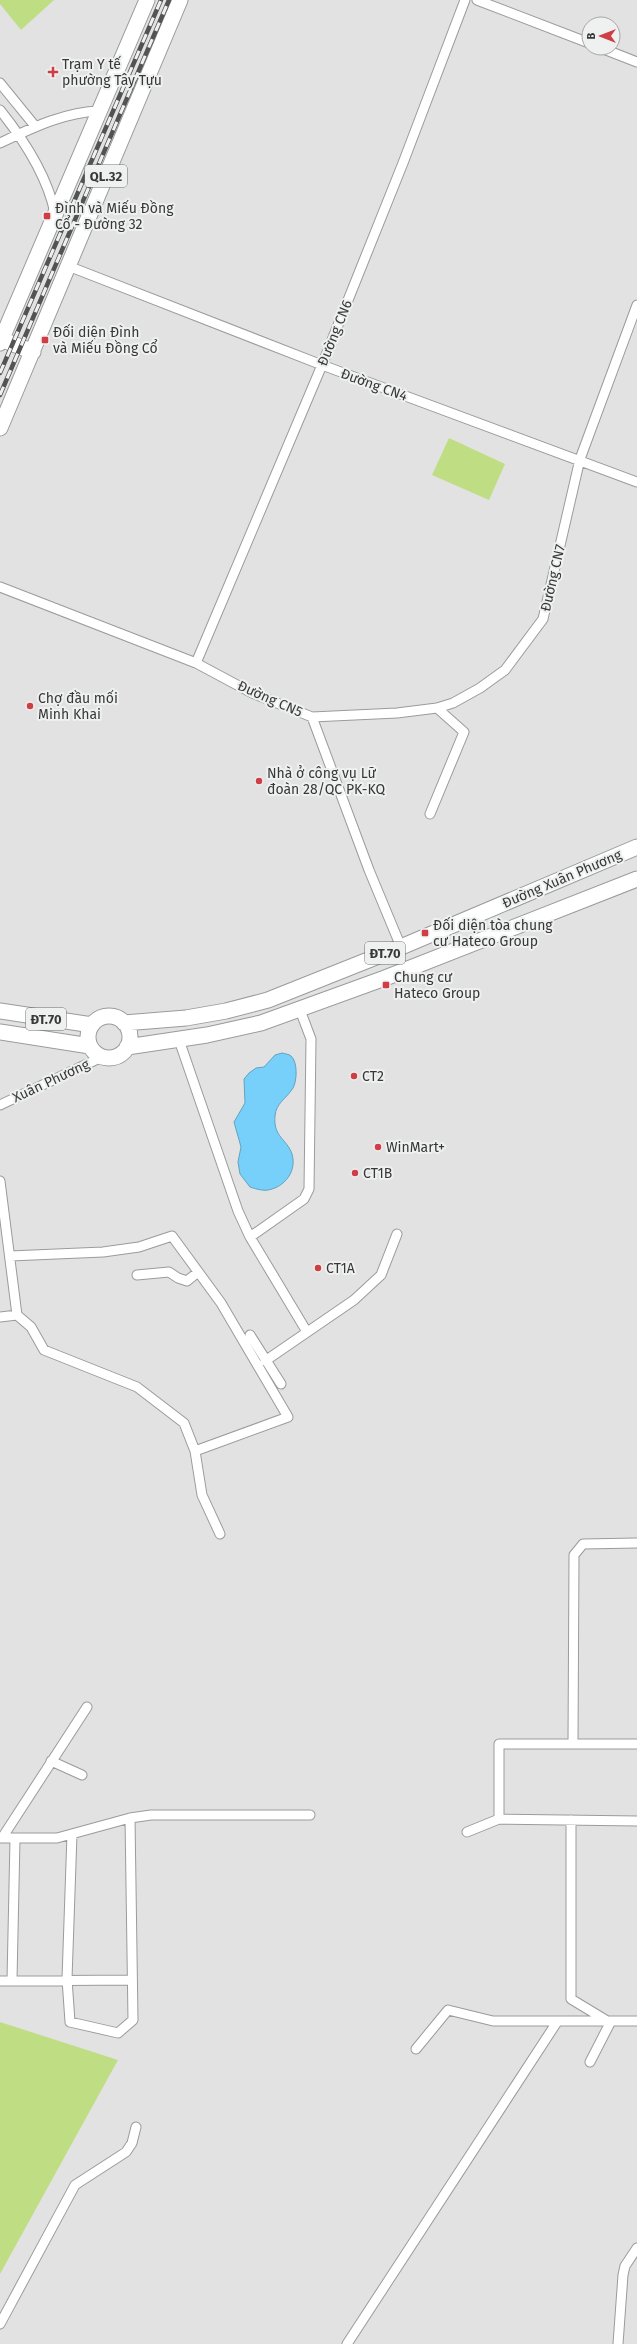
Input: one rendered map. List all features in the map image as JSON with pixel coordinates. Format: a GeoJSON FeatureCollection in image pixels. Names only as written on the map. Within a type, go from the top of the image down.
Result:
{"type":"FeatureCollection","features":[{"type":"Feature","properties":{"kind":"main road","name":"QL.32"},"geometry":{"type":"LineString","coordinates":[[1,341],[147,0]]}},
{"type":"Feature","properties":{"kind":"main road","name":"QL.32"},"geometry":{"type":"LineString","coordinates":[[0,428],[180,0]]}},
{"type":"Feature","properties":{"kind":"main road"},"geometry":{"type":"LineString","coordinates":[[1,341],[33,352]]}},
{"type":"Feature","properties":{"kind":"main road","name":"Đường Xuân Phương"},"geometry":{"type":"LineString","coordinates":[[124,1023],[186,1018],[233,1009],[268,1000],[401,947],[637,847]]}},
{"type":"Feature","properties":{"kind":"main road","name":"Đường Xuân Phương"},"geometry":{"type":"LineString","coordinates":[[127,1047],[179,1040],[242,1028],[300,1010],[637,879]]}},
{"type":"Feature","properties":{"kind":"main road","name":"ĐT.70"},"geometry":{"type":"LineString","coordinates":[[0,1011],[92,1025]]}},
{"type":"Feature","properties":{"kind":"main road"},"geometry":{"type":"LineString","coordinates":[[109,1016],[116,1017],[124,1023],[129,1031],[127,1047],[120,1055],[113,1058],[102,1057],[94,1052],[88,1039],[92,1025],[102,1017],[109,1016]]}},
{"type":"Feature","properties":{"kind":"main road","name":"ĐT.70"},"geometry":{"type":"LineString","coordinates":[[0,1032],[90,1046]]}},
{"type":"Feature","properties":{"kind":"street","name":"Đường CN6"},"geometry":{"type":"LineString","coordinates":[[196,663],[322,366],[403,163],[465,0]]}},
{"type":"Feature","properties":{"kind":"street"},"geometry":{"type":"LineString","coordinates":[[477,0],[581,40]]}},
{"type":"Feature","properties":{"kind":"street"},"geometry":{"type":"LineString","coordinates":[[621,56],[637,62]]}},
{"type":"Feature","properties":{"kind":"street"},"geometry":{"type":"LineString","coordinates":[[0,82],[35,126]]}},
{"type":"Feature","properties":{"kind":"street"},"geometry":{"type":"LineString","coordinates":[[0,110],[20,134],[50,193],[55,215]]}},
{"type":"Feature","properties":{"kind":"street"},"geometry":{"type":"LineString","coordinates":[[0,143],[35,126],[80,111],[100,111]]}},
{"type":"Feature","properties":{"kind":"street","name":"Đường CN4"},"geometry":{"type":"LineString","coordinates":[[68,266],[322,366],[580,459],[637,482]]}},
{"type":"Feature","properties":{"kind":"street","name":"Đường CN7"},"geometry":{"type":"LineString","coordinates":[[312,717],[342,717],[437,708],[452,704],[473,692],[504,670],[543,619],[580,459],[637,305]]}},
{"type":"Feature","properties":{"kind":"street","name":"Đường CN5"},"geometry":{"type":"LineString","coordinates":[[0,586],[196,663],[252,693],[312,717],[369,870],[401,947]]}},
{"type":"Feature","properties":{"kind":"street"},"geometry":{"type":"LineString","coordinates":[[430,814],[464,732],[437,708]]}},
{"type":"Feature","properties":{"kind":"street"},"geometry":{"type":"LineString","coordinates":[[250,1237],[304,1199],[309,1189],[311,1039],[300,1010]]}},
{"type":"Feature","properties":{"kind":"street"},"geometry":{"type":"LineString","coordinates":[[179,1040],[238,1210],[250,1237],[307,1332]]}},
{"type":"Feature","properties":{"kind":"street","name":"Xuân Phương"},"geometry":{"type":"LineString","coordinates":[[0,1105],[102,1057]]}},
{"type":"Feature","properties":{"kind":"street"},"geometry":{"type":"LineString","coordinates":[[0,1181],[17,1315],[31,1327],[44,1350],[137,1387],[184,1423],[194,1451],[202,1495],[220,1534]]}},
{"type":"Feature","properties":{"kind":"street"},"geometry":{"type":"LineString","coordinates":[[264,1361],[354,1300],[382,1275],[397,1234]]}},
{"type":"Feature","properties":{"kind":"street"},"geometry":{"type":"LineString","coordinates":[[10,1256],[72,1254],[139,1248],[172,1236],[221,1303],[288,1417],[194,1451]]}},
{"type":"Feature","properties":{"kind":"street"},"geometry":{"type":"LineString","coordinates":[[137,1275],[169,1272],[178,1278],[187,1281],[198,1272]]}},
{"type":"Feature","properties":{"kind":"street"},"geometry":{"type":"LineString","coordinates":[[0,1317],[17,1315]]}},
{"type":"Feature","properties":{"kind":"street"},"geometry":{"type":"LineString","coordinates":[[250,1335],[264,1361],[281,1384]]}},
{"type":"Feature","properties":{"kind":"street"},"geometry":{"type":"LineString","coordinates":[[573,1742],[574,1555],[583,1544],[637,1543]]}},
{"type":"Feature","properties":{"kind":"street"},"geometry":{"type":"LineString","coordinates":[[87,1707],[1,1838],[56,1838],[130,1818],[151,1815],[310,1815]]}},
{"type":"Feature","properties":{"kind":"street"},"geometry":{"type":"LineString","coordinates":[[499,1819],[499,1744],[573,1742],[637,1744]]}},
{"type":"Feature","properties":{"kind":"street"},"geometry":{"type":"LineString","coordinates":[[51,1761],[82,1775]]}},
{"type":"Feature","properties":{"kind":"street"},"geometry":{"type":"LineString","coordinates":[[72,1834],[67,1979],[70,2022],[118,2033],[133,2020],[130,1818]]}},
{"type":"Feature","properties":{"kind":"street"},"geometry":{"type":"LineString","coordinates":[[467,1832],[499,1819],[637,1821]]}},
{"type":"Feature","properties":{"kind":"street"},"geometry":{"type":"LineString","coordinates":[[571,1820],[571,1999],[610,2023]]}},
{"type":"Feature","properties":{"kind":"street"},"geometry":{"type":"LineString","coordinates":[[12,1980],[15,1839]]}},
{"type":"Feature","properties":{"kind":"street"},"geometry":{"type":"LineString","coordinates":[[0,1981],[67,1979],[132,1980]]}},
{"type":"Feature","properties":{"kind":"street"},"geometry":{"type":"LineString","coordinates":[[416,2049],[448,2010],[493,2021],[610,2023],[637,2021]]}},
{"type":"Feature","properties":{"kind":"street"},"geometry":{"type":"LineString","coordinates":[[347,2344],[556,2022]]}},
{"type":"Feature","properties":{"kind":"street"},"geometry":{"type":"LineString","coordinates":[[590,2062],[610,2023]]}},
{"type":"Feature","properties":{"kind":"street"},"geometry":{"type":"LineString","coordinates":[[0,2324],[75,2185],[126,2152],[132,2143],[136,2127]]}},
{"type":"Feature","properties":{"kind":"street"},"geometry":{"type":"LineString","coordinates":[[618,2344],[623,2275],[625,2266],[637,2248]]}},
{"type":"Feature","properties":{"kind":"green space"},"geometry":{"type":"Polygon","coordinates":[[[0,0],[54,0],[21,30],[0,4],[0,0]]]}},
{"type":"Feature","properties":{"kind":"green space"},"geometry":{"type":"Polygon","coordinates":[[[449,438],[505,464],[489,500],[432,475],[449,438]]]}},
{"type":"Feature","properties":{"kind":"green space"},"geometry":{"type":"Polygon","coordinates":[[[0,2022],[118,2060],[0,2274],[0,2022]]]}},
{"type":"Feature","properties":{"kind":"water"},"geometry":{"type":"Polygon","coordinates":[[[282,1053],[290,1055],[293,1059],[296,1067],[296,1076],[293,1088],[277,1108],[275,1123],[278,1133],[290,1149],[293,1166],[288,1177],[280,1186],[268,1190],[262,1190],[250,1187],[240,1174],[238,1162],[241,1147],[234,1122],[245,1103],[244,1079],[256,1068],[264,1067],[275,1055],[282,1053]]]}},
{"type":"Feature","properties":{"kind":"railway"},"geometry":{"type":"LineString","coordinates":[[0,373],[161,0]]}},
{"type":"Feature","properties":{"kind":"railway"},"geometry":{"type":"LineString","coordinates":[[0,395],[169,0]]}},
{"type":"Feature","properties":{"kind":"place","name":"Trạm Y tế phường Tây Tựu"},"geometry":{"type":"Point","coordinates":[53,72]}},
{"type":"Feature","properties":{"kind":"place","name":"Đình và Miếu Đồng Cổ - Đường 32"},"geometry":{"type":"Point","coordinates":[47,216]}},
{"type":"Feature","properties":{"kind":"place","name":"Đối diện Đình và Miếu Đồng Cổ"},"geometry":{"type":"Point","coordinates":[45,340]}},
{"type":"Feature","properties":{"kind":"place","name":"Chợ đầu mối Minh Khai"},"geometry":{"type":"Point","coordinates":[30,706]}},
{"type":"Feature","properties":{"kind":"place","name":"Nhà ở công vụ Lữ đoàn 28/QC PK-KQ"},"geometry":{"type":"Point","coordinates":[259,781]}},
{"type":"Feature","properties":{"kind":"place","name":"Đối diện tòa chung cư Hateco Group"},"geometry":{"type":"Point","coordinates":[425,933]}},
{"type":"Feature","properties":{"kind":"place","name":"Chung cư Hateco Group"},"geometry":{"type":"Point","coordinates":[386,985]}},
{"type":"Feature","properties":{"kind":"place","name":"CT2"},"geometry":{"type":"Point","coordinates":[354,1076]}},
{"type":"Feature","properties":{"kind":"place","name":"WinMart+"},"geometry":{"type":"Point","coordinates":[378,1147]}},
{"type":"Feature","properties":{"kind":"place","name":"CT1B"},"geometry":{"type":"Point","coordinates":[355,1173]}},
{"type":"Feature","properties":{"kind":"place","name":"CT1A"},"geometry":{"type":"Point","coordinates":[318,1268]}}]}
